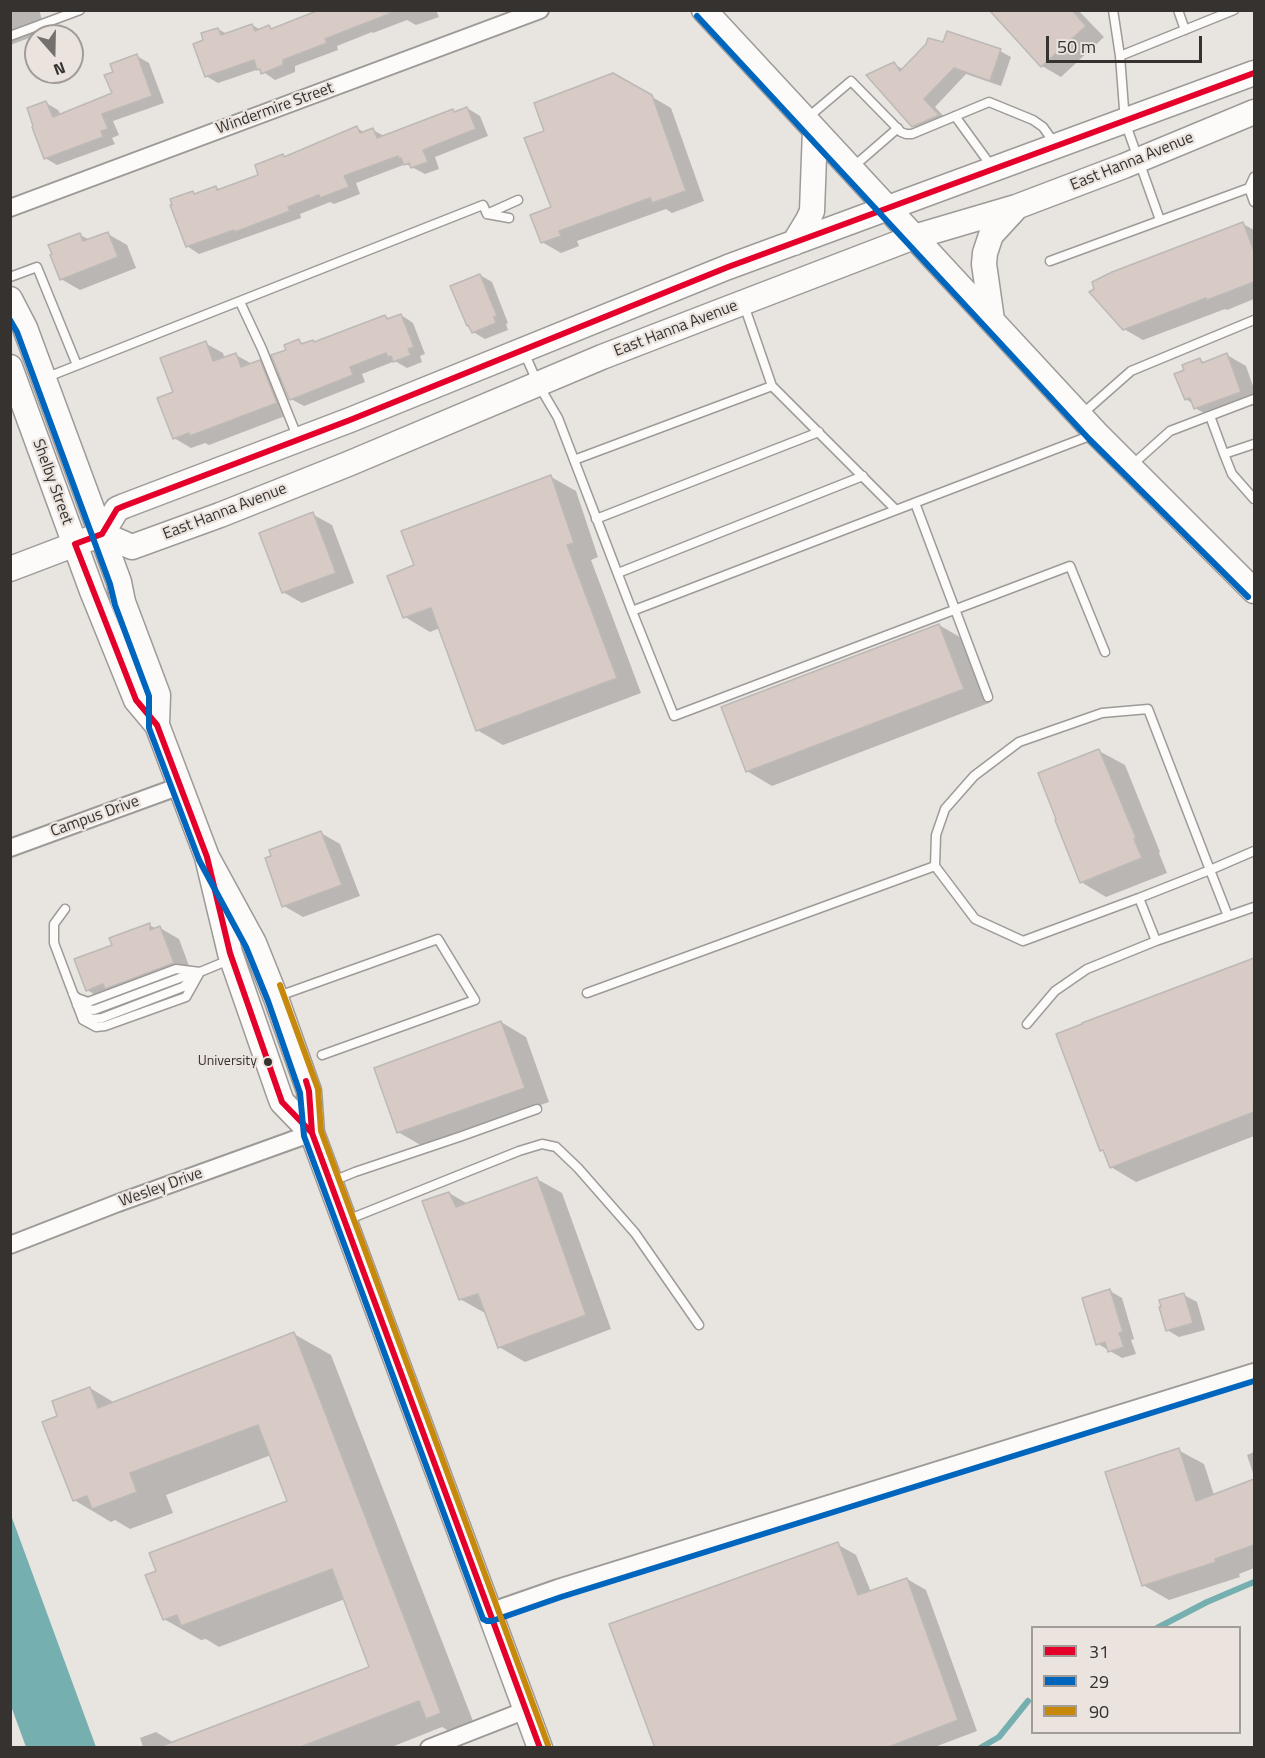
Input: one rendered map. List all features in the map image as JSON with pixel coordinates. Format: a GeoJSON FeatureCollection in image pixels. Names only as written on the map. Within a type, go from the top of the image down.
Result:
{"type":"FeatureCollection","features":[{"type":"Feature","properties":{"kind":"main road"},"geometry":{"type":"LineString","coordinates":[[704,10],[1088,424],[1251,584]]}},
{"type":"Feature","properties":{"kind":"main road"},"geometry":{"type":"LineString","coordinates":[[10,569],[102,534],[117,508],[298,440],[728,267],[1254,73]]}},
{"type":"Feature","properties":{"kind":"main road","name":"East Hanna Avenue"},"geometry":{"type":"LineString","coordinates":[[102,534],[132,547],[220,515],[342,467],[602,357],[914,237],[1016,207],[1139,160],[1254,112]]}},
{"type":"Feature","properties":{"kind":"main road"},"geometry":{"type":"LineString","coordinates":[[794,243],[812,211],[810,125]]}},
{"type":"Feature","properties":{"kind":"main road"},"geometry":{"type":"LineString","coordinates":[[992,320],[984,264],[985,253],[991,235],[1016,207]]}},
{"type":"Feature","properties":{"kind":"main road","name":"Shelby Street"},"geometry":{"type":"LineString","coordinates":[[10,299],[25,328],[44,378],[158,695],[157,725]]}},
{"type":"Feature","properties":{"kind":"main road","name":"Shelby Street"},"geometry":{"type":"LineString","coordinates":[[10,367],[75,544],[136,700],[157,725],[207,857],[232,959],[282,1102],[312,1133]]}},
{"type":"Feature","properties":{"kind":"main road","name":"Shelby Street"},"geometry":{"type":"LineString","coordinates":[[207,857],[254,944],[276,998],[309,1092],[312,1133],[540,1748]]}},
{"type":"Feature","properties":{"kind":"street","name":"Windermire Street"},"geometry":{"type":"LineString","coordinates":[[10,208],[540,10]]}},
{"type":"Feature","properties":{"kind":"street","name":"Campus Drive"},"geometry":{"type":"LineString","coordinates":[[10,848],[180,786]]}},
{"type":"Feature","properties":{"kind":"street","name":"Wesley Drive"},"geometry":{"type":"LineString","coordinates":[[10,1245],[118,1203],[312,1133]]}},
{"type":"Feature","properties":{"kind":"street"},"geometry":{"type":"LineString","coordinates":[[489,1612],[558,1587],[1254,1372]]}},
{"type":"Feature","properties":{"kind":"street"},"geometry":{"type":"LineString","coordinates":[[429,1748],[526,1710]]}},
{"type":"Feature","properties":{"kind":"lane"},"geometry":{"type":"LineString","coordinates":[[10,36],[80,10]]}},
{"type":"Feature","properties":{"kind":"lane"},"geometry":{"type":"LineString","coordinates":[[1113,10],[1120,56],[1125,122],[1160,220]]}},
{"type":"Feature","properties":{"kind":"lane"},"geometry":{"type":"LineString","coordinates":[[1178,10],[1185,30]]}},
{"type":"Feature","properties":{"kind":"lane"},"geometry":{"type":"LineString","coordinates":[[1120,56],[1234,10]]}},
{"type":"Feature","properties":{"kind":"lane"},"geometry":{"type":"LineString","coordinates":[[810,125],[851,81],[906,134],[912,134],[989,102],[1033,120],[1043,127],[1057,147]]}},
{"type":"Feature","properties":{"kind":"lane"},"geometry":{"type":"LineString","coordinates":[[955,116],[994,170]]}},
{"type":"Feature","properties":{"kind":"lane"},"geometry":{"type":"LineString","coordinates":[[850,169],[898,128]]}},
{"type":"Feature","properties":{"kind":"lane"},"geometry":{"type":"LineString","coordinates":[[1254,177],[1249,188],[1254,202]]}},
{"type":"Feature","properties":{"kind":"lane"},"geometry":{"type":"LineString","coordinates":[[1050,261],[1249,188]]}},
{"type":"Feature","properties":{"kind":"lane"},"geometry":{"type":"LineString","coordinates":[[487,214],[518,200]]}},
{"type":"Feature","properties":{"kind":"lane"},"geometry":{"type":"LineString","coordinates":[[44,378],[483,205],[487,214]]}},
{"type":"Feature","properties":{"kind":"lane"},"geometry":{"type":"LineString","coordinates":[[487,214],[509,218]]}},
{"type":"Feature","properties":{"kind":"lane"},"geometry":{"type":"LineString","coordinates":[[10,277],[37,267],[77,365]]}},
{"type":"Feature","properties":{"kind":"lane"},"geometry":{"type":"LineString","coordinates":[[240,302],[262,349],[298,440]]}},
{"type":"Feature","properties":{"kind":"lane"},"geometry":{"type":"LineString","coordinates":[[743,303],[772,386],[896,510]]}},
{"type":"Feature","properties":{"kind":"lane"},"geometry":{"type":"LineString","coordinates":[[632,611],[915,503],[1088,424],[1131,371],[1254,320]]}},
{"type":"Feature","properties":{"kind":"lane"},"geometry":{"type":"LineString","coordinates":[[523,349],[538,384],[558,418],[674,716],[954,608],[1070,566],[1105,652]]}},
{"type":"Feature","properties":{"kind":"lane"},"geometry":{"type":"LineString","coordinates":[[574,460],[772,386]]}},
{"type":"Feature","properties":{"kind":"lane"},"geometry":{"type":"LineString","coordinates":[[1130,467],[1170,431],[1254,399]]}},
{"type":"Feature","properties":{"kind":"lane"},"geometry":{"type":"LineString","coordinates":[[1210,416],[1232,474],[1254,499]]}},
{"type":"Feature","properties":{"kind":"lane"},"geometry":{"type":"LineString","coordinates":[[596,519],[819,432]]}},
{"type":"Feature","properties":{"kind":"lane"},"geometry":{"type":"LineString","coordinates":[[1224,454],[1254,444]]}},
{"type":"Feature","properties":{"kind":"lane"},"geometry":{"type":"LineString","coordinates":[[618,573],[863,476]]}},
{"type":"Feature","properties":{"kind":"lane"},"geometry":{"type":"LineString","coordinates":[[915,503],[988,697]]}},
{"type":"Feature","properties":{"kind":"lane"},"geometry":{"type":"LineString","coordinates":[[1228,916],[1210,870],[1148,709],[1102,713],[1019,742],[974,776],[945,809],[936,835],[935,866],[975,919],[1023,941],[1139,898],[1210,870],[1254,851]]}},
{"type":"Feature","properties":{"kind":"lane"},"geometry":{"type":"LineString","coordinates":[[587,993],[935,866]]}},
{"type":"Feature","properties":{"kind":"lane"},"geometry":{"type":"LineString","coordinates":[[1139,898],[1156,941]]}},
{"type":"Feature","properties":{"kind":"lane"},"geometry":{"type":"LineString","coordinates":[[1027,1024],[1055,992],[1087,969],[1156,941],[1254,907]]}},
{"type":"Feature","properties":{"kind":"lane"},"geometry":{"type":"LineString","coordinates":[[65,909],[54,924],[54,943],[83,1020],[88,1024],[96,1027],[105,1026],[186,997],[200,972]]}},
{"type":"Feature","properties":{"kind":"lane"},"geometry":{"type":"LineString","coordinates":[[276,998],[438,939],[475,1000],[322,1055]]}},
{"type":"Feature","properties":{"kind":"lane"},"geometry":{"type":"LineString","coordinates":[[79,1010],[82,1008],[94,1010],[232,959]]}},
{"type":"Feature","properties":{"kind":"lane"},"geometry":{"type":"LineString","coordinates":[[73,994],[88,1002],[176,969],[200,972]]}},
{"type":"Feature","properties":{"kind":"lane"},"geometry":{"type":"LineString","coordinates":[[330,1182],[537,1109]]}},
{"type":"Feature","properties":{"kind":"lane"},"geometry":{"type":"LineString","coordinates":[[345,1221],[519,1151],[542,1144],[556,1147],[578,1168],[635,1233],[699,1325]]}},
{"type":"Feature","properties":{"kind":"water"},"geometry":{"type":"Polygon","coordinates":[[[11,1515],[96,1747],[26,1747],[11,1706],[11,1515]]]}},
{"type":"Feature","properties":{"kind":"building"},"geometry":{"type":"Polygon","coordinates":[[[319,10],[394,12],[325,39],[327,43],[283,60],[283,65],[261,74],[254,60],[205,77],[193,44],[203,40],[201,33],[218,28],[221,35],[252,24],[255,31],[269,25],[271,29],[319,10]]]}},
{"type":"Feature","properties":{"kind":"building"},"geometry":{"type":"Polygon","coordinates":[[[989,10],[1072,10],[1086,26],[1041,67],[989,10]]]}},
{"type":"Feature","properties":{"kind":"building"},"geometry":{"type":"Polygon","coordinates":[[[947,31],[1001,49],[990,81],[954,68],[924,99],[939,115],[912,127],[866,75],[894,62],[900,71],[926,44],[928,38],[943,42],[947,31]]]}},
{"type":"Feature","properties":{"kind":"building"},"geometry":{"type":"Polygon","coordinates":[[[137,54],[152,96],[102,114],[108,129],[101,131],[103,137],[44,159],[27,108],[46,101],[53,117],[112,93],[104,75],[113,72],[110,64],[137,54]]]}},
{"type":"Feature","properties":{"kind":"building"},"geometry":{"type":"Polygon","coordinates":[[[613,73],[652,95],[686,191],[652,203],[650,198],[559,231],[561,236],[541,243],[530,215],[551,207],[524,138],[544,131],[534,103],[613,73]]]}},
{"type":"Feature","properties":{"kind":"building"},"geometry":{"type":"Polygon","coordinates":[[[467,107],[476,129],[423,150],[428,162],[411,168],[409,163],[404,165],[398,156],[344,176],[349,187],[320,198],[319,195],[288,207],[290,211],[235,232],[234,230],[186,247],[170,205],[172,205],[170,199],[216,186],[217,190],[258,175],[255,165],[283,154],[284,157],[357,126],[360,133],[373,128],[377,138],[453,109],[454,112],[467,107]]]}},
{"type":"Feature","properties":{"kind":"building"},"geometry":{"type":"Polygon","coordinates":[[[1243,222],[1254,251],[1254,282],[1123,330],[1089,292],[1094,289],[1092,282],[1112,272],[1243,222]]]}},
{"type":"Feature","properties":{"kind":"building"},"geometry":{"type":"Polygon","coordinates":[[[108,232],[118,257],[60,280],[48,245],[80,233],[83,241],[108,232]]]}},
{"type":"Feature","properties":{"kind":"building"},"geometry":{"type":"Polygon","coordinates":[[[480,274],[497,316],[494,317],[496,323],[472,333],[450,286],[480,274]]]}},
{"type":"Feature","properties":{"kind":"building"},"geometry":{"type":"Polygon","coordinates":[[[401,314],[414,347],[408,349],[411,355],[393,362],[391,356],[388,357],[386,353],[350,367],[353,375],[289,399],[271,355],[286,350],[284,345],[299,339],[301,344],[313,340],[314,342],[385,315],[387,319],[401,314]]]}},
{"type":"Feature","properties":{"kind":"building"},"geometry":{"type":"Polygon","coordinates":[[[206,341],[213,361],[236,353],[241,367],[260,360],[277,403],[190,436],[189,433],[173,439],[157,398],[173,392],[160,358],[206,341]]]}},
{"type":"Feature","properties":{"kind":"building"},"geometry":{"type":"Polygon","coordinates":[[[1227,353],[1241,392],[1194,409],[1190,398],[1185,400],[1174,374],[1184,370],[1182,365],[1200,358],[1202,363],[1227,353]]]}},
{"type":"Feature","properties":{"kind":"building"},"geometry":{"type":"Polygon","coordinates":[[[551,475],[574,543],[567,545],[617,678],[476,731],[431,608],[403,618],[387,576],[414,565],[401,531],[551,475]]]}},
{"type":"Feature","properties":{"kind":"building"},"geometry":{"type":"Polygon","coordinates":[[[313,512],[336,573],[282,593],[259,533],[313,512]]]}},
{"type":"Feature","properties":{"kind":"building"},"geometry":{"type":"Polygon","coordinates":[[[939,624],[964,689],[746,772],[721,707],[939,624]]]}},
{"type":"Feature","properties":{"kind":"building"},"geometry":{"type":"Polygon","coordinates":[[[1099,749],[1142,858],[1080,883],[1038,773],[1099,749]]]}},
{"type":"Feature","properties":{"kind":"building"},"geometry":{"type":"Polygon","coordinates":[[[321,831],[342,885],[282,907],[265,858],[271,856],[269,850],[321,831]]]}},
{"type":"Feature","properties":{"kind":"building"},"geometry":{"type":"Polygon","coordinates":[[[150,923],[150,930],[160,926],[174,963],[105,989],[103,984],[86,991],[74,959],[112,945],[109,938],[150,923]]]}},
{"type":"Feature","properties":{"kind":"building"},"geometry":{"type":"Polygon","coordinates":[[[1254,958],[1254,1112],[1110,1168],[1103,1150],[1100,1151],[1056,1034],[1254,958]]]}},
{"type":"Feature","properties":{"kind":"building"},"geometry":{"type":"Polygon","coordinates":[[[501,1021],[525,1088],[397,1133],[374,1068],[501,1021]]]}},
{"type":"Feature","properties":{"kind":"building"},"geometry":{"type":"Polygon","coordinates":[[[537,1177],[586,1315],[498,1348],[478,1294],[459,1300],[422,1201],[449,1192],[456,1207],[537,1177]]]}},
{"type":"Feature","properties":{"kind":"building"},"geometry":{"type":"Polygon","coordinates":[[[1110,1289],[1123,1332],[1119,1333],[1124,1347],[1108,1352],[1105,1342],[1096,1345],[1082,1298],[1110,1289]]]}},
{"type":"Feature","properties":{"kind":"building"},"geometry":{"type":"Polygon","coordinates":[[[1184,1293],[1193,1323],[1166,1331],[1159,1300],[1184,1293]]]}},
{"type":"Feature","properties":{"kind":"building"},"geometry":{"type":"Polygon","coordinates":[[[294,1332],[441,1713],[426,1719],[419,1701],[298,1748],[162,1748],[162,1746],[369,1667],[332,1569],[181,1626],[177,1615],[163,1620],[145,1575],[156,1571],[149,1553],[287,1501],[258,1425],[130,1473],[137,1492],[92,1509],[87,1496],[73,1501],[42,1422],[57,1416],[52,1401],[90,1387],[98,1408],[294,1332]]]}},
{"type":"Feature","properties":{"kind":"building"},"geometry":{"type":"Polygon","coordinates":[[[1179,1448],[1196,1501],[1254,1479],[1254,1545],[1215,1559],[1216,1562],[1142,1586],[1105,1472],[1179,1448]]]}},
{"type":"Feature","properties":{"kind":"building"},"geometry":{"type":"Polygon","coordinates":[[[838,1542],[858,1595],[907,1578],[958,1720],[886,1748],[655,1748],[609,1624],[838,1542]]]}},
{"type":"Feature","properties":{"kind":"waterway"},"geometry":{"type":"LineString","coordinates":[[1161,1626],[1207,1602],[1254,1582]]}},
{"type":"Feature","properties":{"kind":"waterway"},"geometry":{"type":"LineString","coordinates":[[980,1748],[999,1737],[1028,1701]]}},
{"type":"Feature","properties":{"kind":"transit line","name":"29"},"geometry":{"type":"LineString","coordinates":[[697,16],[1089,439],[1248,597]]}},
{"type":"Feature","properties":{"kind":"transit line","name":"31"},"geometry":{"type":"LineString","coordinates":[[312,1133],[282,1102],[230,953],[207,857],[157,725],[136,700],[75,544],[102,534],[117,509],[124,506],[350,420],[728,267],[1254,73]]}},
{"type":"Feature","properties":{"kind":"transit line","name":"29"},"geometry":{"type":"LineString","coordinates":[[10,320],[17,332],[110,584],[115,605],[149,696],[149,728],[199,860],[246,947],[268,1001],[300,1093],[304,1136],[483,1619],[492,1621],[561,1597],[1254,1381]]}},
{"type":"Feature","properties":{"kind":"transit line","name":"90"},"geometry":{"type":"LineString","coordinates":[[280,985],[318,1089],[321,1131],[548,1745]]}},
{"type":"Feature","properties":{"kind":"transit line","name":"31"},"geometry":{"type":"LineString","coordinates":[[306,1081],[309,1091],[312,1133],[540,1748]]}},
{"type":"Feature","properties":{"kind":"place","name":"University"},"geometry":{"type":"Point","coordinates":[268,1062]}}]}
